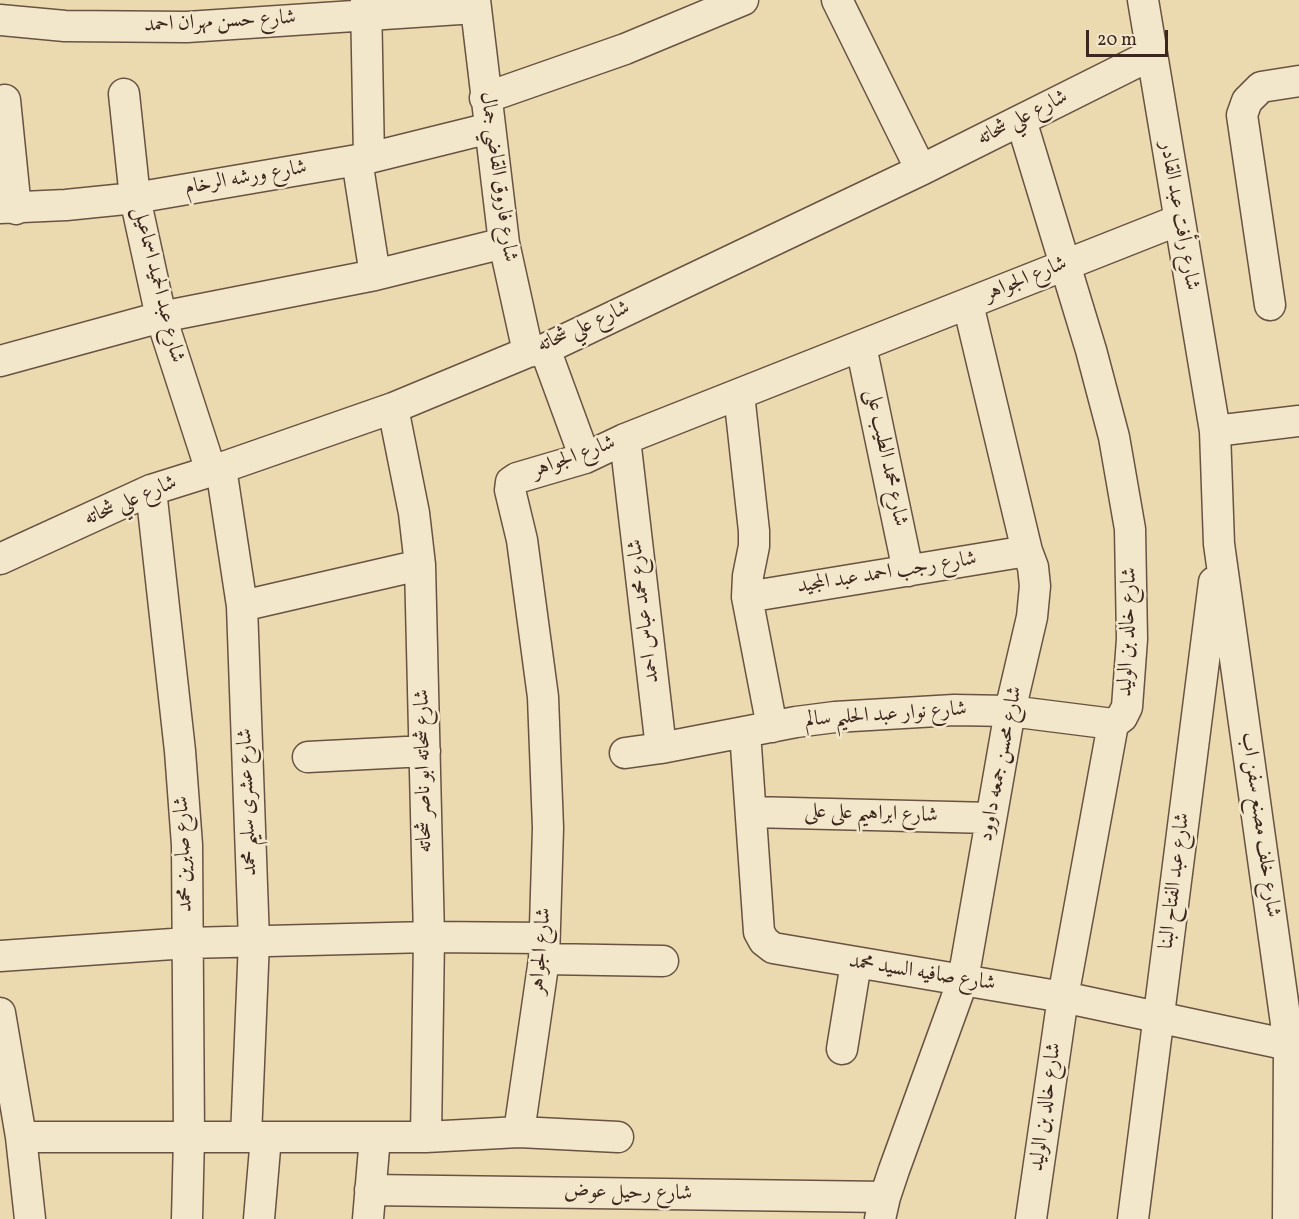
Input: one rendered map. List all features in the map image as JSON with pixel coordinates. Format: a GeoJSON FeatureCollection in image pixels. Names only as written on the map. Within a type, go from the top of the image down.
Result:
{"type":"FeatureCollection","features":[{"type":"Feature","properties":{"kind":"street"},"geometry":{"type":"LineString","coordinates":[[485,98],[626,49],[743,0]]}},
{"type":"Feature","properties":{"kind":"street"},"geometry":{"type":"LineString","coordinates":[[837,0],[921,170]]}},
{"type":"Feature","properties":{"kind":"street","name":"شارع رأفت عبد القادر"},"geometry":{"type":"LineString","coordinates":[[1143,0],[1150,56],[1215,431]]}},
{"type":"Feature","properties":{"kind":"street","name":"شارع فاروق القاضي جمال"},"geometry":{"type":"LineString","coordinates":[[475,4],[504,243],[536,350],[585,458]]}},
{"type":"Feature","properties":{"kind":"street","name":"شارع حسن مهران احمد"},"geometry":{"type":"LineString","coordinates":[[0,20],[65,26],[187,27],[366,7],[475,4]]}},
{"type":"Feature","properties":{"kind":"street"},"geometry":{"type":"LineString","coordinates":[[366,7],[363,159],[375,275]]}},
{"type":"Feature","properties":{"kind":"street","name":"شارع علي شحاته"},"geometry":{"type":"LineString","coordinates":[[0,559],[151,490],[216,470],[393,408],[536,350],[921,170],[1150,56]]}},
{"type":"Feature","properties":{"kind":"street"},"geometry":{"type":"LineString","coordinates":[[1270,305],[1242,115],[1247,101],[1261,87],[1299,81]]}},
{"type":"Feature","properties":{"kind":"street","name":"شارع عبد الحميد اسماعيل"},"geometry":{"type":"LineString","coordinates":[[124,94],[135,198],[161,317],[216,470]]}},
{"type":"Feature","properties":{"kind":"street"},"geometry":{"type":"LineString","coordinates":[[5,100],[8,208]]}},
{"type":"Feature","properties":{"kind":"street","name":"شارع خالد بن الوليد"},"geometry":{"type":"LineString","coordinates":[[1021,120],[1114,437],[1130,529],[1132,639],[1127,707],[1122,717],[1113,724],[1063,998],[1031,1219]]}},
{"type":"Feature","properties":{"kind":"street","name":"شارع ورشه الرخام"},"geometry":{"type":"LineString","coordinates":[[8,208],[135,198],[363,159],[490,128]]}},
{"type":"Feature","properties":{"kind":"street","name":"شارع الجواهر"},"geometry":{"type":"LineString","coordinates":[[519,1132],[544,948],[548,828],[543,697],[522,540],[510,490],[511,482],[517,478],[585,458],[739,394],[1179,220]]}},
{"type":"Feature","properties":{"kind":"street"},"geometry":{"type":"LineString","coordinates":[[0,361],[161,317],[375,275],[504,243]]}},
{"type":"Feature","properties":{"kind":"street","name":"شارع محسن جمعه داوود"},"geometry":{"type":"LineString","coordinates":[[883,1208],[963,980],[1010,711],[1032,618],[1035,586],[1033,567],[1027,551],[968,304]]}},
{"type":"Feature","properties":{"kind":"street","name":"شارع محمد الطيب على"},"geometry":{"type":"LineString","coordinates":[[861,346],[908,571]]}},
{"type":"Feature","properties":{"kind":"street","name":"شارع صافيه السيد محمد"},"geometry":{"type":"LineString","coordinates":[[739,394],[754,531],[747,597],[759,729],[751,812],[759,932],[764,941],[773,948],[783,951],[1063,998],[1289,1045]]}},
{"type":"Feature","properties":{"kind":"street","name":"شارع شحاته ابو ناصر شحاته"},"geometry":{"type":"LineString","coordinates":[[393,408],[414,513],[420,565],[429,937],[426,1137]]}},
{"type":"Feature","properties":{"kind":"street"},"geometry":{"type":"LineString","coordinates":[[1215,431],[1299,421]]}},
{"type":"Feature","properties":{"kind":"street","name":"شارع خلف مصنع سفن اب"},"geometry":{"type":"LineString","coordinates":[[1215,431],[1219,544],[1289,1045],[1288,1219]]}},
{"type":"Feature","properties":{"kind":"street","name":"شارع محمد عباس احمد"},"geometry":{"type":"LineString","coordinates":[[625,440],[661,748]]}},
{"type":"Feature","properties":{"kind":"street","name":"شارع عشرى سليم محمد"},"geometry":{"type":"LineString","coordinates":[[216,470],[242,606],[254,941],[259,1219]]}},
{"type":"Feature","properties":{"kind":"street","name":"شارع صابرين محمد"},"geometry":{"type":"LineString","coordinates":[[151,490],[180,751],[187,845],[189,1137],[187,1219]]}},
{"type":"Feature","properties":{"kind":"street","name":"شارع عبد الفتاح البنا"},"geometry":{"type":"LineString","coordinates":[[1133,1219],[1219,544]]}},
{"type":"Feature","properties":{"kind":"street","name":"شارع رجب احمد عبد المجيد"},"geometry":{"type":"LineString","coordinates":[[747,597],[1027,551]]}},
{"type":"Feature","properties":{"kind":"street"},"geometry":{"type":"LineString","coordinates":[[242,606],[420,565]]}},
{"type":"Feature","properties":{"kind":"street","name":"شارع نوار عبد الحليم سالم"},"geometry":{"type":"LineString","coordinates":[[661,748],[835,717],[954,710],[1010,711],[1113,724]]}},
{"type":"Feature","properties":{"kind":"street"},"geometry":{"type":"LineString","coordinates":[[625,753],[661,748]]}},
{"type":"Feature","properties":{"kind":"street"},"geometry":{"type":"LineString","coordinates":[[308,757],[425,751]]}},
{"type":"Feature","properties":{"kind":"street","name":"شارع ابراهيم على على"},"geometry":{"type":"LineString","coordinates":[[751,812],[991,818]]}},
{"type":"Feature","properties":{"kind":"street"},"geometry":{"type":"LineString","coordinates":[[0,956],[187,943],[429,937],[663,962]]}},
{"type":"Feature","properties":{"kind":"street"},"geometry":{"type":"LineString","coordinates":[[842,1048],[856,963]]}},
{"type":"Feature","properties":{"kind":"street"},"geometry":{"type":"LineString","coordinates":[[0,1013],[21,1137],[30,1219]]}},
{"type":"Feature","properties":{"kind":"street"},"geometry":{"type":"LineString","coordinates":[[21,1137],[426,1137],[519,1132],[618,1137]]}},
{"type":"Feature","properties":{"kind":"street"},"geometry":{"type":"LineString","coordinates":[[368,1219],[375,1137]]}},
{"type":"Feature","properties":{"kind":"street","name":"شارع رحيل عوض"},"geometry":{"type":"LineString","coordinates":[[370,1190],[883,1208]]}}]}
